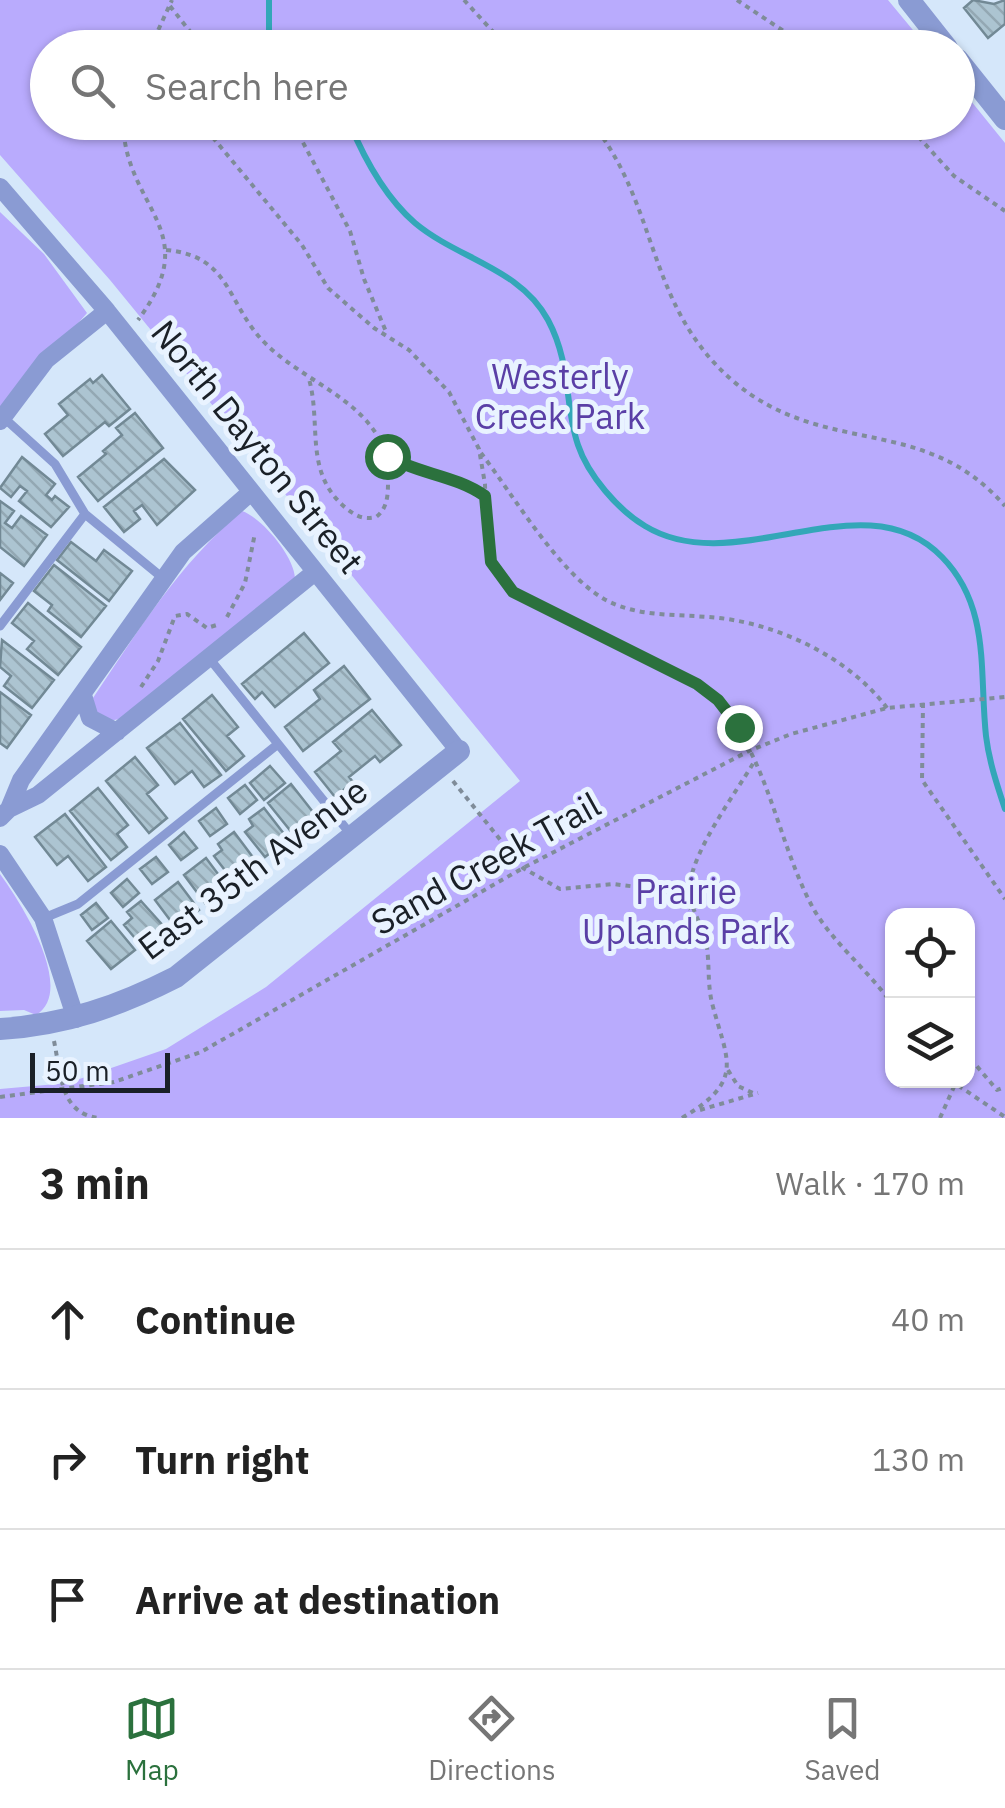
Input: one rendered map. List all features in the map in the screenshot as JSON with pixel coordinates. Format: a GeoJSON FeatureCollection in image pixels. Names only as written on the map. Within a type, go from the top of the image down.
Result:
{"type":"FeatureCollection","features":[{"type":"Feature","properties":{"kind":"street"},"geometry":{"type":"LineString","coordinates":[[909,0],[933,30]]}},
{"type":"Feature","properties":{"kind":"street"},"geometry":{"type":"LineString","coordinates":[[975,81],[1005,119]]}},
{"type":"Feature","properties":{"kind":"street","name":"North Dayton Street"},"geometry":{"type":"LineString","coordinates":[[1,189],[107,311],[458,752]]}},
{"type":"Feature","properties":{"kind":"street"},"geometry":{"type":"LineString","coordinates":[[1,419],[46,360],[107,311]]}},
{"type":"Feature","properties":{"kind":"street"},"geometry":{"type":"LineString","coordinates":[[5,814],[22,780],[164,579],[207,528],[252,492]]}},
{"type":"Feature","properties":{"kind":"street"},"geometry":{"type":"LineString","coordinates":[[5,814],[38,795],[315,572]]}},
{"type":"Feature","properties":{"kind":"street"},"geometry":{"type":"LineString","coordinates":[[82,695],[90,718],[117,732]]}},
{"type":"Feature","properties":{"kind":"street","name":"East 35th Avenue"},"geometry":{"type":"LineString","coordinates":[[0,1029],[76,1019],[136,998],[176,977],[458,752]]}},
{"type":"Feature","properties":{"kind":"street"},"geometry":{"type":"LineString","coordinates":[[0,854],[43,918],[76,1019]]}},
{"type":"Feature","properties":{"kind":"lane"},"geometry":{"type":"LineString","coordinates":[[1,419],[54,464],[85,514],[164,579]]}},
{"type":"Feature","properties":{"kind":"lane"},"geometry":{"type":"LineString","coordinates":[[0,626],[85,514]]}},
{"type":"Feature","properties":{"kind":"lane"},"geometry":{"type":"LineString","coordinates":[[208,658],[354,838]]}},
{"type":"Feature","properties":{"kind":"lane"},"geometry":{"type":"LineString","coordinates":[[43,918],[78,904],[278,744]]}},
{"type":"Feature","properties":{"kind":"path"},"geometry":{"type":"LineString","coordinates":[[464,0],[492,30]]}},
{"type":"Feature","properties":{"kind":"path"},"geometry":{"type":"LineString","coordinates":[[737,0],[783,30]]}},
{"type":"Feature","properties":{"kind":"path"},"geometry":{"type":"LineString","coordinates":[[159,30],[171,3]]}},
{"type":"Feature","properties":{"kind":"path"},"geometry":{"type":"LineString","coordinates":[[171,3],[190,30]]}},
{"type":"Feature","properties":{"kind":"path"},"geometry":{"type":"LineString","coordinates":[[124,333],[159,290],[166,250],[164,230],[131,172],[126,140]]}},
{"type":"Feature","properties":{"kind":"path"},"geometry":{"type":"LineString","coordinates":[[215,140],[302,245],[328,288],[429,368],[449,392],[478,449],[565,563],[604,599],[648,614],[748,622],[788,635],[868,684],[887,708]]}},
{"type":"Feature","properties":{"kind":"path"},"geometry":{"type":"LineString","coordinates":[[303,140],[350,232],[364,280],[389,338]]}},
{"type":"Feature","properties":{"kind":"path"},"geometry":{"type":"LineString","coordinates":[[602,140],[631,188],[656,266],[681,322],[734,382],[758,400],[817,428],[930,450],[960,465],[1005,506]]}},
{"type":"Feature","properties":{"kind":"path"},"geometry":{"type":"LineString","coordinates":[[921,140],[954,176],[1005,211]]}},
{"type":"Feature","properties":{"kind":"path"},"geometry":{"type":"LineString","coordinates":[[166,250],[199,256],[214,267],[258,336],[309,379],[366,417],[387,456],[383,512],[368,519],[356,516],[333,495],[318,470],[309,379]]}},
{"type":"Feature","properties":{"kind":"path"},"geometry":{"type":"LineString","coordinates":[[478,449],[491,562],[513,592],[697,684],[729,714],[754,762],[814,910],[887,998]]}},
{"type":"Feature","properties":{"kind":"path"},"geometry":{"type":"LineString","coordinates":[[387,456],[420,472],[471,486],[485,496]]}},
{"type":"Feature","properties":{"kind":"path"},"geometry":{"type":"LineString","coordinates":[[135,694],[158,662],[175,616],[187,614],[208,628],[226,619],[245,583],[256,533]]}},
{"type":"Feature","properties":{"kind":"path","name":"Sand Creek Trail"},"geometry":{"type":"LineString","coordinates":[[0,1098],[65,1092],[114,1082],[201,1052],[524,868],[749,751],[828,722],[887,708],[1005,698]]}},
{"type":"Feature","properties":{"kind":"path"},"geometry":{"type":"LineString","coordinates":[[923,703],[922,780],[1005,899]]}},
{"type":"Feature","properties":{"kind":"path"},"geometry":{"type":"LineString","coordinates":[[691,910],[695,866],[754,762]]}},
{"type":"Feature","properties":{"kind":"path"},"geometry":{"type":"LineString","coordinates":[[454,781],[524,868],[560,889],[613,884],[662,890],[691,910],[706,941],[707,978],[729,1048],[728,1070],[718,1088],[682,1118]]}},
{"type":"Feature","properties":{"kind":"path"},"geometry":{"type":"LineString","coordinates":[[54,1041],[65,1092],[74,1110],[99,1118]]}},
{"type":"Feature","properties":{"kind":"path"},"geometry":{"type":"LineString","coordinates":[[975,1064],[997,1090],[1005,1086]]}},
{"type":"Feature","properties":{"kind":"path"},"geometry":{"type":"LineString","coordinates":[[694,1111],[758,1093],[738,1086],[728,1070]]}},
{"type":"Feature","properties":{"kind":"path"},"geometry":{"type":"LineString","coordinates":[[940,1118],[952,1088]]}},
{"type":"Feature","properties":{"kind":"path"},"geometry":{"type":"LineString","coordinates":[[963,1088],[1005,1117]]}},
{"type":"Feature","properties":{"kind":"green space"},"geometry":{"type":"Polygon","coordinates":[[[0,0],[888,0],[913,30],[30,30],[30,140],[975,140],[975,106],[1005,143],[1005,1118],[0,1118],[0,1089],[68,1083],[166,1049],[266,987],[520,781],[110,280],[0,155],[0,0]]]}},
{"type":"Feature","properties":{"kind":"green space"},"geometry":{"type":"Polygon","coordinates":[[[0,212],[44,254],[87,313],[0,413],[0,212]]]}},
{"type":"Feature","properties":{"kind":"green space"},"geometry":{"type":"Polygon","coordinates":[[[242,511],[259,521],[276,539],[295,578],[120,719],[108,721],[97,715],[93,698],[143,623],[198,553],[242,511]]]}},
{"type":"Feature","properties":{"kind":"green space"},"geometry":{"type":"Polygon","coordinates":[[[0,874],[31,924],[48,967],[47,1003],[36,1015],[24,1010],[0,1011],[0,874]]]}},
{"type":"Feature","properties":{"kind":"building"},"geometry":{"type":"Polygon","coordinates":[[[973,0],[994,4],[1005,0],[1005,24],[988,38],[964,8],[973,0]]]}},
{"type":"Feature","properties":{"kind":"building"},"geometry":{"type":"Polygon","coordinates":[[[102,375],[130,409],[109,426],[105,422],[63,456],[45,434],[68,415],[59,404],[90,379],[93,383],[102,375]]]}},
{"type":"Feature","properties":{"kind":"building"},"geometry":{"type":"Polygon","coordinates":[[[135,413],[163,448],[98,501],[78,477],[106,454],[103,451],[122,435],[116,428],[135,413]]]}},
{"type":"Feature","properties":{"kind":"building"},"geometry":{"type":"Polygon","coordinates":[[[22,457],[55,484],[46,495],[52,500],[55,496],[69,507],[51,527],[19,501],[27,491],[20,486],[11,497],[0,488],[22,457]]]}},
{"type":"Feature","properties":{"kind":"building"},"geometry":{"type":"Polygon","coordinates":[[[164,459],[195,490],[157,525],[142,505],[134,511],[140,519],[124,532],[104,507],[164,459]]]}},
{"type":"Feature","properties":{"kind":"building"},"geometry":{"type":"Polygon","coordinates":[[[0,501],[14,511],[5,523],[12,528],[21,516],[47,535],[24,566],[0,547],[0,501]]]}},
{"type":"Feature","properties":{"kind":"building"},"geometry":{"type":"Polygon","coordinates":[[[71,542],[96,561],[104,550],[132,571],[109,601],[57,560],[71,542]]]}},
{"type":"Feature","properties":{"kind":"building"},"geometry":{"type":"Polygon","coordinates":[[[54,565],[106,606],[81,637],[48,611],[52,605],[34,591],[54,565]]]}},
{"type":"Feature","properties":{"kind":"building"},"geometry":{"type":"Polygon","coordinates":[[[0,573],[13,583],[0,600],[0,573]]]}},
{"type":"Feature","properties":{"kind":"building"},"geometry":{"type":"Polygon","coordinates":[[[28,603],[81,647],[58,675],[27,649],[34,641],[12,623],[28,603]]]}},
{"type":"Feature","properties":{"kind":"building"},"geometry":{"type":"Polygon","coordinates":[[[304,633],[329,663],[275,707],[262,692],[255,699],[242,684],[304,633]]]}},
{"type":"Feature","properties":{"kind":"building"},"geometry":{"type":"Polygon","coordinates":[[[2,640],[54,680],[32,708],[4,686],[11,676],[0,667],[2,640]]]}},
{"type":"Feature","properties":{"kind":"building"},"geometry":{"type":"Polygon","coordinates":[[[344,666],[370,699],[303,751],[285,727],[320,699],[314,690],[344,666]]]}},
{"type":"Feature","properties":{"kind":"building"},"geometry":{"type":"Polygon","coordinates":[[[0,692],[31,715],[7,748],[0,743],[0,692]]]}},
{"type":"Feature","properties":{"kind":"building"},"geometry":{"type":"Polygon","coordinates":[[[212,695],[238,727],[227,736],[244,756],[226,771],[183,719],[212,695]]]}},
{"type":"Feature","properties":{"kind":"building"},"geometry":{"type":"Polygon","coordinates":[[[372,710],[401,745],[380,762],[375,756],[349,777],[353,782],[335,797],[315,772],[341,751],[333,742],[372,710]]]}},
{"type":"Feature","properties":{"kind":"building"},"geometry":{"type":"Polygon","coordinates":[[[180,723],[221,775],[204,787],[192,771],[175,784],[147,748],[180,723]]]}},
{"type":"Feature","properties":{"kind":"building"},"geometry":{"type":"Polygon","coordinates":[[[135,757],[158,785],[147,794],[167,818],[149,833],[106,781],[135,757]]]}},
{"type":"Feature","properties":{"kind":"building"},"geometry":{"type":"Polygon","coordinates":[[[270,766],[285,783],[264,800],[250,783],[270,766]]]}},
{"type":"Feature","properties":{"kind":"building"},"geometry":{"type":"Polygon","coordinates":[[[291,784],[320,821],[297,839],[268,803],[291,784]]]}},
{"type":"Feature","properties":{"kind":"building"},"geometry":{"type":"Polygon","coordinates":[[[245,785],[257,800],[240,814],[228,798],[245,785]]]}},
{"type":"Feature","properties":{"kind":"building"},"geometry":{"type":"Polygon","coordinates":[[[98,788],[128,825],[117,834],[127,847],[111,860],[70,811],[98,788]]]}},
{"type":"Feature","properties":{"kind":"building"},"geometry":{"type":"Polygon","coordinates":[[[216,808],[227,824],[210,836],[199,821],[216,808]]]}},
{"type":"Feature","properties":{"kind":"building"},"geometry":{"type":"Polygon","coordinates":[[[264,808],[288,839],[265,857],[245,832],[253,826],[249,819],[264,808]]]}},
{"type":"Feature","properties":{"kind":"building"},"geometry":{"type":"Polygon","coordinates":[[[65,814],[106,867],[88,881],[68,856],[57,865],[35,837],[65,814]]]}},
{"type":"Feature","properties":{"kind":"building"},"geometry":{"type":"Polygon","coordinates":[[[184,832],[197,848],[181,860],[169,845],[184,832]]]}},
{"type":"Feature","properties":{"kind":"building"},"geometry":{"type":"Polygon","coordinates":[[[234,832],[258,864],[234,882],[214,856],[222,850],[218,844],[234,832]]]}},
{"type":"Feature","properties":{"kind":"building"},"geometry":{"type":"Polygon","coordinates":[[[156,857],[168,872],[152,884],[140,869],[156,857]]]}},
{"type":"Feature","properties":{"kind":"building"},"geometry":{"type":"Polygon","coordinates":[[[206,858],[227,886],[205,903],[184,875],[206,858]]]}},
{"type":"Feature","properties":{"kind":"building"},"geometry":{"type":"Polygon","coordinates":[[[127,879],[139,893],[123,907],[111,893],[127,879]]]}},
{"type":"Feature","properties":{"kind":"building"},"geometry":{"type":"Polygon","coordinates":[[[178,882],[199,910],[176,928],[155,900],[178,882]]]}},
{"type":"Feature","properties":{"kind":"building"},"geometry":{"type":"Polygon","coordinates":[[[141,901],[166,929],[144,949],[124,925],[132,918],[127,912],[141,901]]]}},
{"type":"Feature","properties":{"kind":"building"},"geometry":{"type":"Polygon","coordinates":[[[96,903],[108,918],[92,930],[81,915],[96,903]]]}},
{"type":"Feature","properties":{"kind":"building"},"geometry":{"type":"Polygon","coordinates":[[[111,921],[135,950],[111,969],[87,941],[111,921]]]}},
{"type":"Feature","properties":{"kind":"waterway"},"geometry":{"type":"LineString","coordinates":[[269,0],[269,30]]}},
{"type":"Feature","properties":{"kind":"waterway"},"geometry":{"type":"LineString","coordinates":[[358,140],[377,177],[415,223],[505,276],[536,302],[561,353],[574,430],[583,456],[605,491],[635,519],[681,540],[719,543],[838,526],[876,526],[911,535],[942,557],[958,576],[976,619],[987,745],[1005,809]]}},
{"type":"Feature","properties":{"kind":"route"},"geometry":{"type":"LineString","coordinates":[[387,456],[420,472],[471,486],[485,496],[486,544],[491,562],[513,592],[622,650],[697,684],[718,700],[739,727]]}},
{"type":"Feature","properties":{"kind":"park label","name":"Westerly Creek Park"},"geometry":{"type":"Point","coordinates":[560,397]}},
{"type":"Feature","properties":{"kind":"park label","name":"Prairie Uplands Park"},"geometry":{"type":"Point","coordinates":[686,912]}}]}
